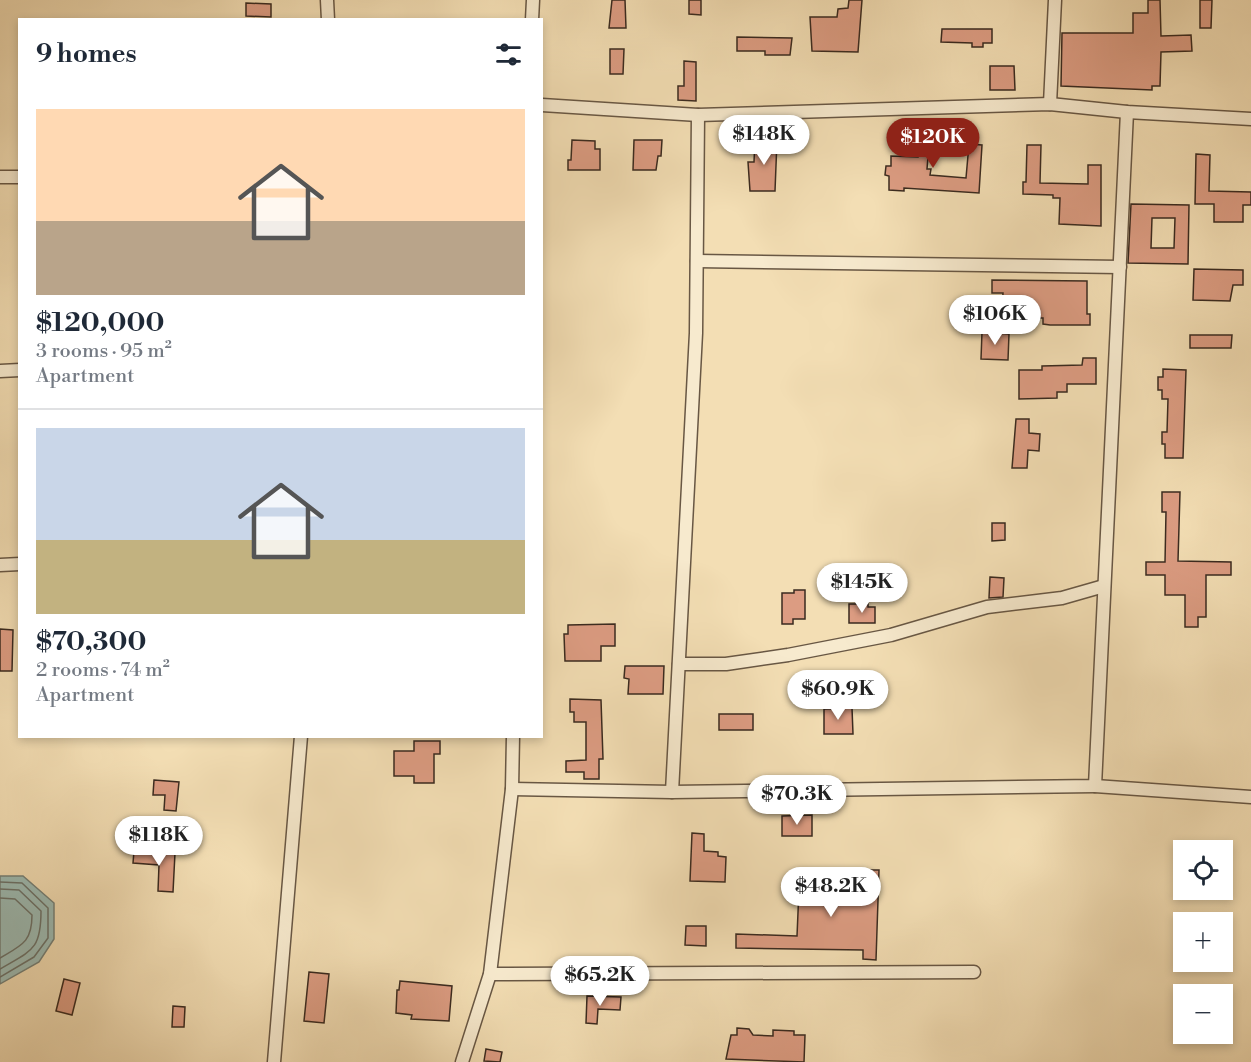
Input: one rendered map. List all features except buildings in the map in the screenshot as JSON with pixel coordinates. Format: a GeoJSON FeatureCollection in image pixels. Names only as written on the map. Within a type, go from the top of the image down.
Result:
{"type":"FeatureCollection","features":[{"type":"Feature","properties":{"kind":"street"},"geometry":{"type":"LineString","coordinates":[[327,0],[328,18]]}},
{"type":"Feature","properties":{"kind":"street"},"geometry":{"type":"LineString","coordinates":[[532,18],[533,0]]}},
{"type":"Feature","properties":{"kind":"street"},"geometry":{"type":"LineString","coordinates":[[1050,105],[1055,0]]}},
{"type":"Feature","properties":{"kind":"street"},"geometry":{"type":"LineString","coordinates":[[543,105],[698,115],[1050,105],[1251,119]]}},
{"type":"Feature","properties":{"kind":"street"},"geometry":{"type":"LineString","coordinates":[[1095,786],[1127,112]]}},
{"type":"Feature","properties":{"kind":"street"},"geometry":{"type":"LineString","coordinates":[[672,792],[696,333],[698,115]]}},
{"type":"Feature","properties":{"kind":"street"},"geometry":{"type":"LineString","coordinates":[[0,177],[18,177]]}},
{"type":"Feature","properties":{"kind":"street"},"geometry":{"type":"LineString","coordinates":[[697,261],[1120,267]]}},
{"type":"Feature","properties":{"kind":"street"},"geometry":{"type":"LineString","coordinates":[[0,371],[18,370]]}},
{"type":"Feature","properties":{"kind":"street"},"geometry":{"type":"LineString","coordinates":[[0,565],[18,564]]}},
{"type":"Feature","properties":{"kind":"street"},"geometry":{"type":"LineString","coordinates":[[679,664],[726,664],[788,655],[891,635],[987,607],[1062,598],[1104,586]]}},
{"type":"Feature","properties":{"kind":"street"},"geometry":{"type":"LineString","coordinates":[[274,1062],[301,738]]}},
{"type":"Feature","properties":{"kind":"street"},"geometry":{"type":"LineString","coordinates":[[462,1062],[490,975],[512,789],[513,738]]}},
{"type":"Feature","properties":{"kind":"street"},"geometry":{"type":"LineString","coordinates":[[512,789],[672,792],[1095,786],[1251,797]]}},
{"type":"Feature","properties":{"kind":"street"},"geometry":{"type":"LineString","coordinates":[[490,975],[974,972]]}},
{"type":"Feature","properties":{"kind":"water"},"geometry":{"type":"Polygon","coordinates":[[[0,876],[23,876],[54,903],[54,939],[39,962],[0,984],[0,876]]]}}]}
